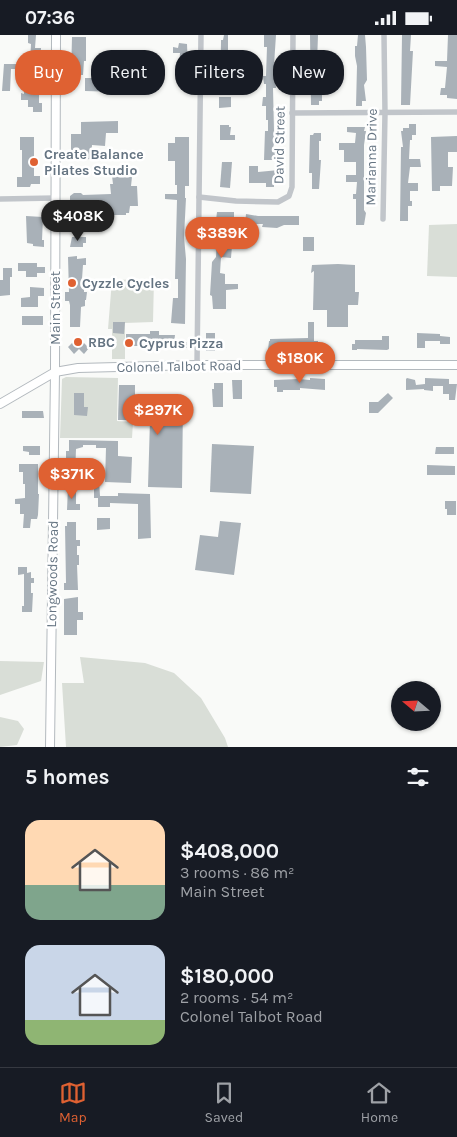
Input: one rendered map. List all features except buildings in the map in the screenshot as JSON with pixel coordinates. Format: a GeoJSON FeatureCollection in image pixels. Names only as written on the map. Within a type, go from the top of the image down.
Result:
{"type":"FeatureCollection","features":[{"type":"Feature","properties":{"kind":"main road","name":"Main Street"},"geometry":{"type":"LineString","coordinates":[[55,372],[56,35]]}},
{"type":"Feature","properties":{"kind":"main road","name":"Colonel Talbot Road"},"geometry":{"type":"LineString","coordinates":[[0,403],[55,372],[78,368],[197,365],[457,365]]}},
{"type":"Feature","properties":{"kind":"main road","name":"Longwoods Road"},"geometry":{"type":"LineString","coordinates":[[50,747],[55,372]]}},
{"type":"Feature","properties":{"kind":"street"},"geometry":{"type":"LineString","coordinates":[[197,365],[202,35]]}},
{"type":"Feature","properties":{"kind":"street","name":"David Street"},"geometry":{"type":"LineString","coordinates":[[199,197],[236,201],[278,202],[289,196],[292,187],[293,35]]}},
{"type":"Feature","properties":{"kind":"street","name":"Marianna Drive"},"geometry":{"type":"LineString","coordinates":[[383,219],[384,35]]}},
{"type":"Feature","properties":{"kind":"street"},"geometry":{"type":"LineString","coordinates":[[292,113],[457,113]]}},
{"type":"Feature","properties":{"kind":"street"},"geometry":{"type":"LineString","coordinates":[[0,199],[55,197]]}},
{"type":"Feature","properties":{"kind":"shaded area"},"geometry":{"type":"Polygon","coordinates":[[[457,224],[457,277],[427,276],[429,225],[457,224]]]}},
{"type":"Feature","properties":{"kind":"shaded area"},"geometry":{"type":"Polygon","coordinates":[[[154,279],[153,322],[125,323],[125,359],[112,359],[112,329],[108,329],[112,280],[154,279]]]}},
{"type":"Feature","properties":{"kind":"shaded area"},"geometry":{"type":"Polygon","coordinates":[[[66,377],[118,378],[117,421],[133,422],[132,438],[60,438],[62,379],[66,377]]]}},
{"type":"Feature","properties":{"kind":"shaded area"},"geometry":{"type":"Polygon","coordinates":[[[80,657],[145,663],[174,673],[201,698],[225,738],[228,747],[66,747],[62,683],[84,683],[80,657]]]}},
{"type":"Feature","properties":{"kind":"shaded area"},"geometry":{"type":"Polygon","coordinates":[[[0,661],[44,662],[41,681],[0,695],[0,661]]]}},
{"type":"Feature","properties":{"kind":"shaded area"},"geometry":{"type":"Polygon","coordinates":[[[0,717],[18,721],[24,729],[17,745],[0,747],[0,717]]]}},
{"type":"Feature","properties":{"kind":"place","name":"Create Balance Pilates Studio"},"geometry":{"type":"Point","coordinates":[34,162]}},
{"type":"Feature","properties":{"kind":"place","name":"Cyzzle Cycles"},"geometry":{"type":"Point","coordinates":[72,283]}},
{"type":"Feature","properties":{"kind":"place","name":"RBC"},"geometry":{"type":"Point","coordinates":[78,342]}},
{"type":"Feature","properties":{"kind":"place","name":"Cyprus Pizza"},"geometry":{"type":"Point","coordinates":[129,343]}}]}
